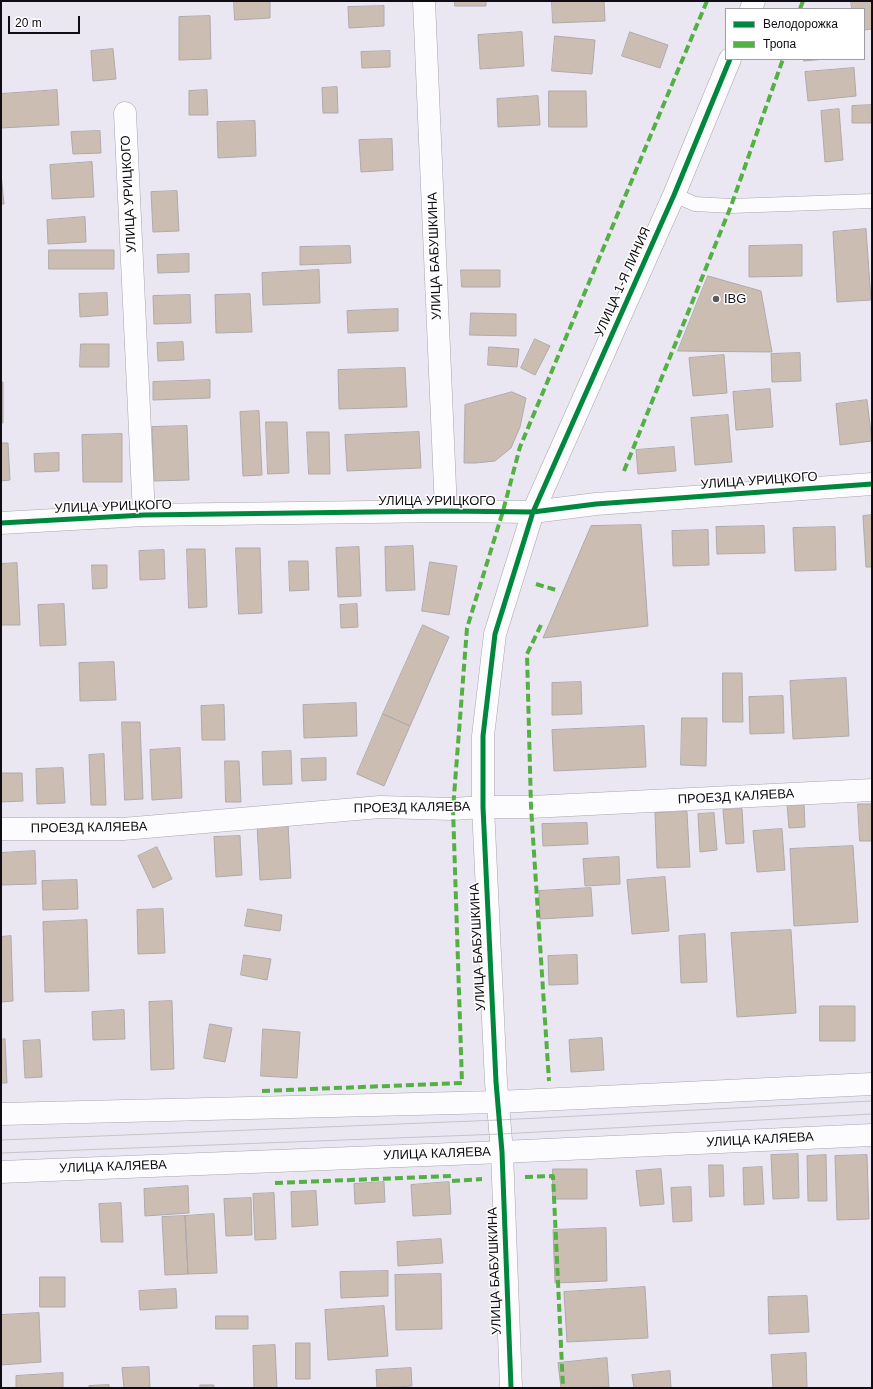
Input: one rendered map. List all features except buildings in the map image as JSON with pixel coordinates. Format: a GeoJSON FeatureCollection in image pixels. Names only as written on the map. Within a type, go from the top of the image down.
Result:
{"type":"FeatureCollection","features":[{"type":"Feature","properties":{"kind":"street","name":"УЛИЦА БАБУШКИНА"},"geometry":{"type":"LineString","coordinates":[[424,1],[446,511]]}},
{"type":"Feature","properties":{"kind":"street","name":"УЛИЦА 1-Я ЛИНИЯ"},"geometry":{"type":"LineString","coordinates":[[533,512],[674,195],[730,60]]}},
{"type":"Feature","properties":{"kind":"street","name":"УЛИЦА УРИЦКОГО"},"geometry":{"type":"LineString","coordinates":[[125,113],[144,516]]}},
{"type":"Feature","properties":{"kind":"street","name":"УЛИЦА УРИЦКОГО"},"geometry":{"type":"LineString","coordinates":[[1,523],[144,516],[446,511],[533,512],[596,504],[872,484]]}},
{"type":"Feature","properties":{"kind":"street","name":"УЛИЦА БАБУШКИНА"},"geometry":{"type":"LineString","coordinates":[[511,1388],[502,1152],[495,1074],[483,807],[483,736],[495,634],[533,512]]}},
{"type":"Feature","properties":{"kind":"street","name":"ПРОЕЗД КАЛЯЕВА"},"geometry":{"type":"LineString","coordinates":[[1,829],[123,829],[380,807],[453,809],[483,807],[531,807],[872,790]]}},
{"type":"Feature","properties":{"kind":"street"},"geometry":{"type":"LineString","coordinates":[[1,1114],[498,1102],[872,1084]]}},
{"type":"Feature","properties":{"kind":"street","name":"УЛИЦА КАЛЯЕВА"},"geometry":{"type":"LineString","coordinates":[[1,1172],[502,1152],[872,1135]]}},
{"type":"Feature","properties":{"kind":"lane"},"geometry":{"type":"LineString","coordinates":[[674,195],[695,204],[731,206],[872,201]]}},
{"type":"Feature","properties":{"kind":"tram line"},"geometry":{"type":"LineString","coordinates":[[1,1140],[499,1120],[872,1101]]}},
{"type":"Feature","properties":{"kind":"tram line"},"geometry":{"type":"LineString","coordinates":[[1,1153],[501,1134],[872,1114]]}},
{"type":"Feature","properties":{"kind":"marked path"},"geometry":{"type":"LineString","coordinates":[[262,1091],[462,1083],[453,809],[467,628],[503,511],[520,447],[707,1]]}},
{"type":"Feature","properties":{"kind":"marked path"},"geometry":{"type":"LineString","coordinates":[[800,8],[803,1]]}},
{"type":"Feature","properties":{"kind":"marked path"},"geometry":{"type":"LineString","coordinates":[[624,471],[731,206],[783,60]]}},
{"type":"Feature","properties":{"kind":"marked path"},"geometry":{"type":"LineString","coordinates":[[536,584],[556,590]]}},
{"type":"Feature","properties":{"kind":"marked path"},"geometry":{"type":"LineString","coordinates":[[541,625],[527,654],[531,807],[549,1081]]}},
{"type":"Feature","properties":{"kind":"marked path"},"geometry":{"type":"LineString","coordinates":[[275,1183],[451,1176]]}},
{"type":"Feature","properties":{"kind":"marked path"},"geometry":{"type":"LineString","coordinates":[[525,1177],[553,1176],[563,1388]]}},
{"type":"Feature","properties":{"kind":"marked path"},"geometry":{"type":"LineString","coordinates":[[452,1181],[482,1179]]}},
{"type":"Feature","properties":{"kind":"cycle path"},"geometry":{"type":"LineString","coordinates":[[511,1388],[502,1152],[496,1082],[483,807],[483,736],[495,634],[533,512],[674,195],[730,60]]}},
{"type":"Feature","properties":{"kind":"cycle path"},"geometry":{"type":"LineString","coordinates":[[1,523],[144,515],[446,511],[533,512],[596,504],[872,484]]}},
{"type":"Feature","properties":{"kind":"place","name":"IBG"},"geometry":{"type":"Point","coordinates":[716,299]}}]}
